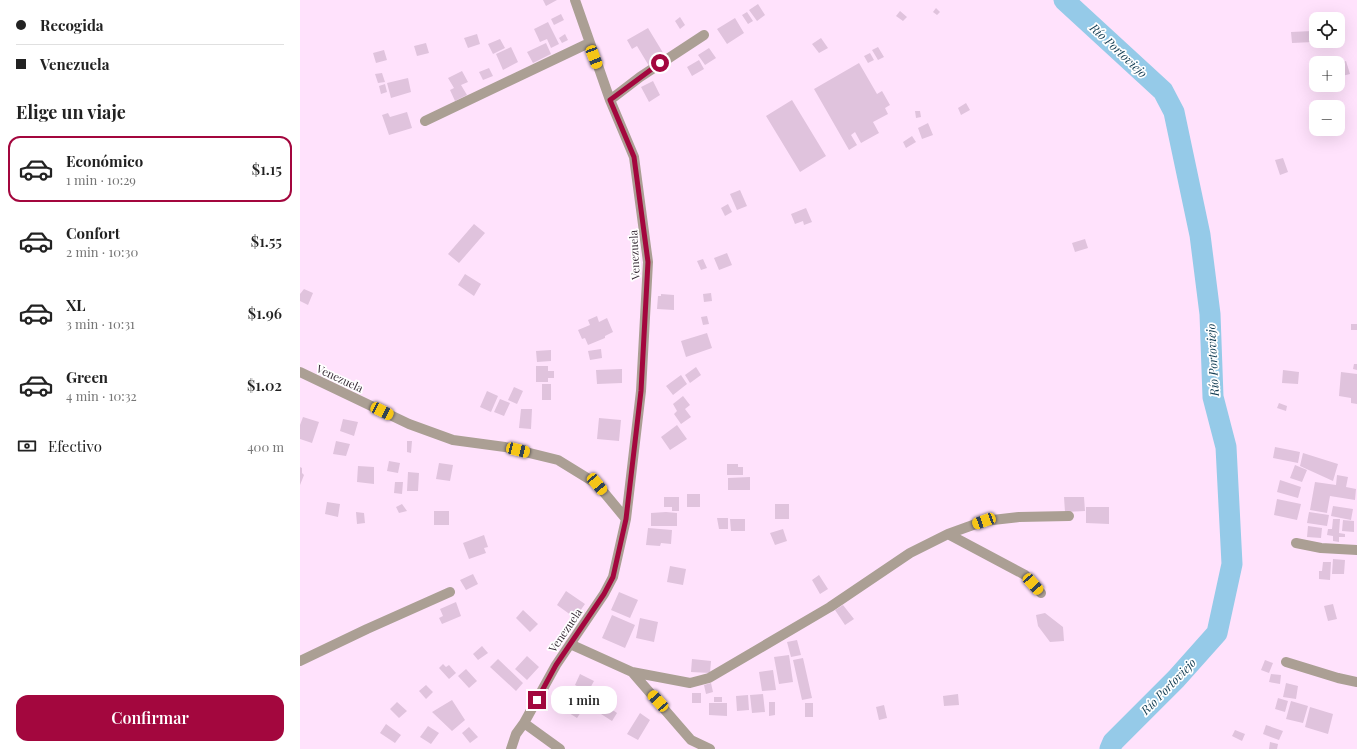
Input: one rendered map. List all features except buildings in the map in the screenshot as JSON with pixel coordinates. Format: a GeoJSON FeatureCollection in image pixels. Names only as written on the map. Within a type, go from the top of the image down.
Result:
{"type":"FeatureCollection","features":[{"type":"Feature","properties":{"kind":"street","name":"Venezuela"},"geometry":{"type":"LineString","coordinates":[[511,749],[516,734],[524,723],[570,644],[604,594],[613,577],[626,519],[641,391],[648,262],[634,157],[610,100],[575,0]]}},
{"type":"Feature","properties":{"kind":"street"},"geometry":{"type":"LineString","coordinates":[[610,100],[640,77],[704,35]]}},
{"type":"Feature","properties":{"kind":"street"},"geometry":{"type":"LineString","coordinates":[[425,121],[589,43]]}},
{"type":"Feature","properties":{"kind":"street","name":"Venezuela"},"geometry":{"type":"LineString","coordinates":[[300,372],[409,424],[453,440],[505,447],[558,460],[597,484],[626,519]]}},
{"type":"Feature","properties":{"kind":"street"},"geometry":{"type":"LineString","coordinates":[[570,644],[632,672],[690,683],[709,678],[830,607],[910,553],[948,534],[984,521],[1019,517],[1069,516]]}},
{"type":"Feature","properties":{"kind":"street"},"geometry":{"type":"LineString","coordinates":[[948,534],[1025,575],[1041,593]]}},
{"type":"Feature","properties":{"kind":"street"},"geometry":{"type":"LineString","coordinates":[[1296,543],[1321,548],[1357,550]]}},
{"type":"Feature","properties":{"kind":"street"},"geometry":{"type":"LineString","coordinates":[[300,662],[367,629],[450,592]]}},
{"type":"Feature","properties":{"kind":"street"},"geometry":{"type":"LineString","coordinates":[[1286,662],[1338,678],[1357,682]]}},
{"type":"Feature","properties":{"kind":"street"},"geometry":{"type":"LineString","coordinates":[[632,672],[692,740],[710,749]]}},
{"type":"Feature","properties":{"kind":"street"},"geometry":{"type":"LineString","coordinates":[[524,723],[560,749]]}},
{"type":"Feature","properties":{"kind":"waterway","name":"Río Portoviejo"},"geometry":{"type":"LineString","coordinates":[[1064,0],[1163,91],[1174,112],[1200,235],[1210,314],[1213,397],[1226,447],[1232,564],[1217,633],[1176,679],[1113,742],[1110,749]]}},
{"type":"Feature","properties":{"kind":"route"},"geometry":{"type":"LineString","coordinates":[[537,700],[556,665],[604,594],[613,577],[626,519],[641,391],[647,305],[648,262],[646,234],[634,157],[610,100],[660,63]]}}]}
